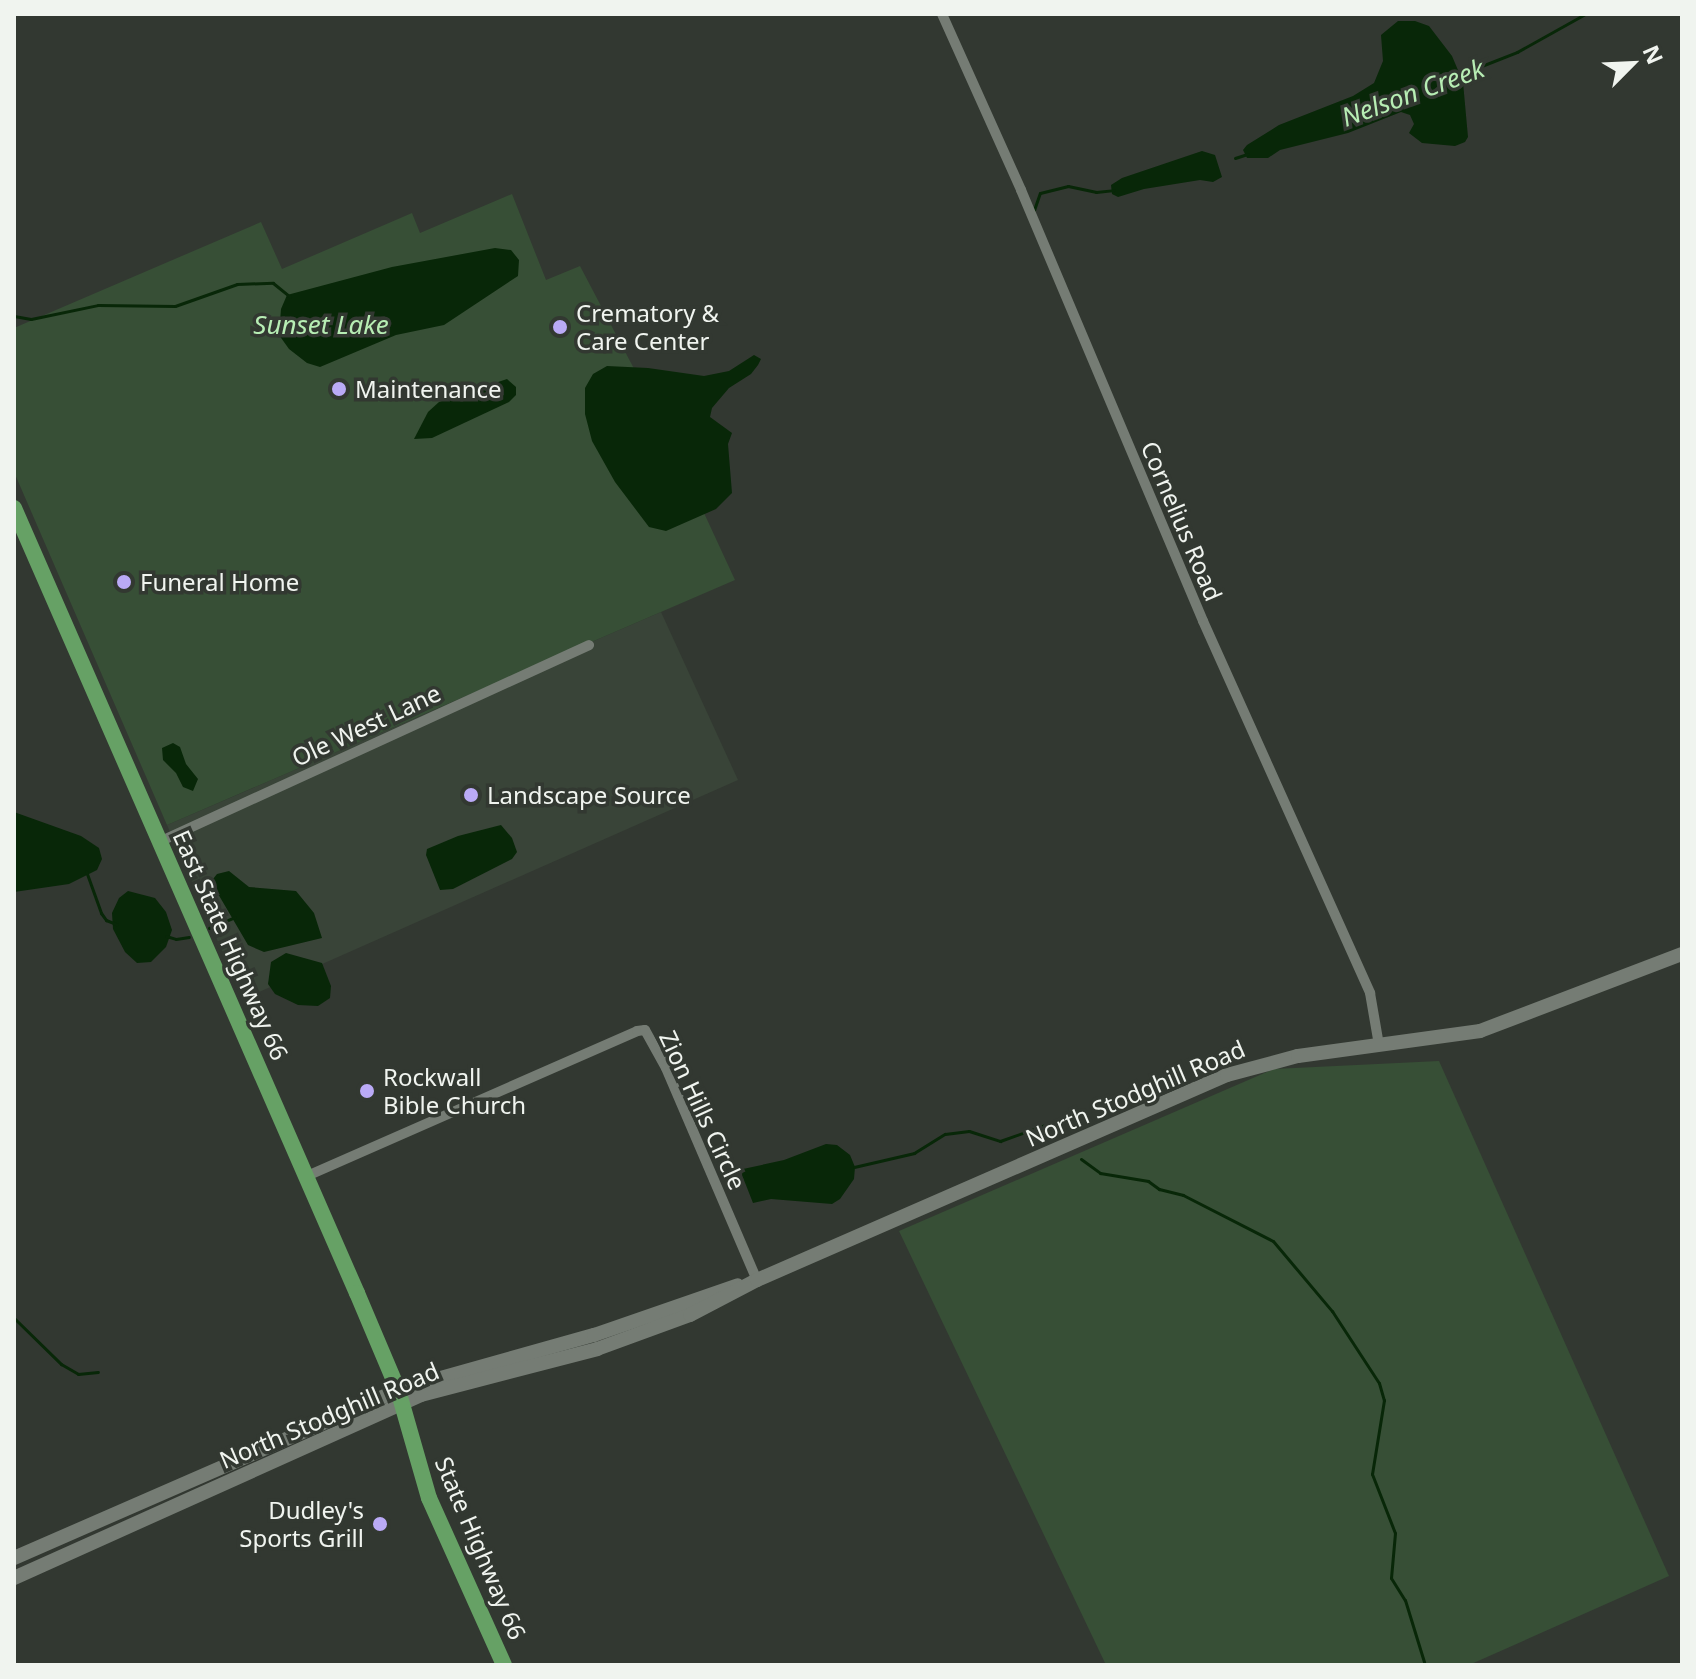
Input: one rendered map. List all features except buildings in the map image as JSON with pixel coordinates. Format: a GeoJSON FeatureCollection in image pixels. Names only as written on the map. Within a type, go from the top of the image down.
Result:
{"type":"FeatureCollection","features":[{"type":"Feature","properties":{"kind":"main road","name":"East State Highway 66"},"geometry":{"type":"LineString","coordinates":[[14,508],[307,1176],[400,1396]]}},
{"type":"Feature","properties":{"kind":"main road","name":"State Highway 66"},"geometry":{"type":"LineString","coordinates":[[400,1396],[429,1498],[504,1665]]}},
{"type":"Feature","properties":{"kind":"street","name":"Cornelius Road"},"geometry":{"type":"LineString","coordinates":[[942,14],[1021,190],[1199,611],[1370,993],[1379,1045]]}},
{"type":"Feature","properties":{"kind":"street","name":"Ole West Lane"},"geometry":{"type":"LineString","coordinates":[[159,842],[589,645]]}},
{"type":"Feature","properties":{"kind":"street","name":"North Stodghill Road"},"geometry":{"type":"LineString","coordinates":[[14,1558],[400,1396],[594,1335],[707,1293],[757,1280],[1227,1075],[1298,1056],[1480,1031],[1682,954]]}},
{"type":"Feature","properties":{"kind":"street","name":"Zion Hills Circle"},"geometry":{"type":"LineString","coordinates":[[307,1176],[645,1030],[666,1068],[757,1280]]}},
{"type":"Feature","properties":{"kind":"street","name":"North Stodghill Road"},"geometry":{"type":"LineString","coordinates":[[14,1578],[400,1396]]}},
{"type":"Feature","properties":{"kind":"shaded area"},"geometry":{"type":"Polygon","coordinates":[[[512,194],[546,280],[580,266],[661,420],[735,580],[167,825],[14,472],[14,328],[261,222],[282,269],[412,213],[420,233],[512,194]]]}},
{"type":"Feature","properties":{"kind":"shaded area","name":"Landscape Source"},"geometry":{"type":"Polygon","coordinates":[[[661,612],[738,780],[243,999],[167,825],[661,612]]]}},
{"type":"Feature","properties":{"kind":"shaded area"},"geometry":{"type":"Polygon","coordinates":[[[1439,1061],[1669,1576],[1469,1665],[1106,1665],[899,1231],[1274,1069],[1439,1061]]]}},
{"type":"Feature","properties":{"kind":"water"},"geometry":{"type":"Polygon","coordinates":[[[1398,21],[1415,21],[1429,26],[1452,56],[1463,82],[1468,137],[1465,142],[1455,146],[1422,143],[1409,133],[1414,124],[1410,115],[1401,112],[1348,133],[1280,150],[1268,158],[1247,158],[1243,150],[1247,145],[1279,125],[1353,96],[1374,83],[1383,61],[1381,35],[1398,21]]]}},
{"type":"Feature","properties":{"kind":"water"},"geometry":{"type":"Polygon","coordinates":[[[1202,151],[1215,155],[1222,177],[1213,182],[1200,180],[1144,189],[1118,197],[1112,194],[1111,185],[1122,178],[1202,151]]]}},
{"type":"Feature","properties":{"kind":"water","name":"Sunset Lake"},"geometry":{"type":"Polygon","coordinates":[[[495,248],[511,250],[519,260],[518,276],[444,325],[396,335],[320,367],[307,363],[289,349],[279,335],[281,309],[287,295],[392,267],[495,248]]]}},
{"type":"Feature","properties":{"kind":"water"},"geometry":{"type":"Polygon","coordinates":[[[754,355],[761,359],[758,365],[751,374],[729,388],[712,408],[710,417],[732,433],[728,444],[732,493],[716,509],[666,531],[649,527],[615,482],[592,441],[585,414],[585,388],[593,374],[607,366],[704,376],[729,371],[754,355]]]}},
{"type":"Feature","properties":{"kind":"water"},"geometry":{"type":"Polygon","coordinates":[[[507,379],[516,387],[516,395],[509,402],[432,438],[414,439],[428,412],[439,402],[507,379]]]}},
{"type":"Feature","properties":{"kind":"water"},"geometry":{"type":"Polygon","coordinates":[[[173,743],[180,747],[186,764],[198,779],[193,791],[183,787],[176,773],[163,760],[162,748],[173,743]]]}},
{"type":"Feature","properties":{"kind":"water"},"geometry":{"type":"Polygon","coordinates":[[[14,812],[81,836],[99,848],[102,859],[97,870],[69,884],[14,892],[14,812]]]}},
{"type":"Feature","properties":{"kind":"water"},"geometry":{"type":"Polygon","coordinates":[[[501,825],[512,838],[517,852],[512,859],[453,889],[440,890],[426,855],[427,849],[458,836],[501,825]]]}},
{"type":"Feature","properties":{"kind":"water"},"geometry":{"type":"Polygon","coordinates":[[[229,871],[249,887],[296,891],[314,913],[322,938],[264,952],[248,945],[214,887],[213,879],[217,874],[229,871]]]}},
{"type":"Feature","properties":{"kind":"water"},"geometry":{"type":"Polygon","coordinates":[[[128,891],[155,898],[166,912],[172,930],[166,947],[151,962],[137,963],[125,952],[113,929],[112,913],[119,898],[128,891]]]}},
{"type":"Feature","properties":{"kind":"water"},"geometry":{"type":"Polygon","coordinates":[[[286,953],[322,963],[331,986],[330,998],[318,1006],[298,1005],[275,994],[268,984],[271,962],[286,953]]]}},
{"type":"Feature","properties":{"kind":"water"},"geometry":{"type":"Polygon","coordinates":[[[826,1144],[837,1145],[850,1155],[855,1167],[854,1179],[840,1199],[832,1204],[771,1199],[753,1203],[742,1175],[743,1169],[784,1160],[826,1144]]]}},
{"type":"Feature","properties":{"kind":"waterway","name":"Nelson Creek"},"geometry":{"type":"LineString","coordinates":[[1456,76],[1517,52],[1585,14]]}},
{"type":"Feature","properties":{"kind":"waterway","name":"Nelson Creek"},"geometry":{"type":"LineString","coordinates":[[1235,158],[1247,154]]}},
{"type":"Feature","properties":{"kind":"waterway","name":"Nelson Creek"},"geometry":{"type":"LineString","coordinates":[[1034,210],[1040,193],[1068,186],[1096,192],[1114,190]]}},
{"type":"Feature","properties":{"kind":"waterway"},"geometry":{"type":"LineString","coordinates":[[14,316],[31,319],[98,305],[175,306],[237,284],[273,283],[290,297]]}},
{"type":"Feature","properties":{"kind":"waterway"},"geometry":{"type":"LineString","coordinates":[[86,871],[101,913],[106,920],[116,924]]}},
{"type":"Feature","properties":{"kind":"waterway"},"geometry":{"type":"LineString","coordinates":[[209,928],[235,917]]}},
{"type":"Feature","properties":{"kind":"waterway"},"geometry":{"type":"LineString","coordinates":[[166,936],[176,939],[189,937]]}},
{"type":"Feature","properties":{"kind":"waterway"},"geometry":{"type":"LineString","coordinates":[[854,1167],[914,1153],[945,1134],[969,1131],[1000,1141],[1045,1125],[1054,1130]]}},
{"type":"Feature","properties":{"kind":"waterway"},"geometry":{"type":"LineString","coordinates":[[1081,1159],[1100,1173],[1148,1181],[1159,1189],[1183,1195],[1273,1241],[1332,1311],[1379,1383],[1384,1400],[1372,1474],[1395,1533],[1391,1578],[1405,1600],[1425,1665]]}},
{"type":"Feature","properties":{"kind":"waterway"},"geometry":{"type":"LineString","coordinates":[[14,1318],[61,1364],[78,1374],[98,1372]]}},
{"type":"Feature","properties":{"kind":"place","name":"Crematory & Care Center"},"geometry":{"type":"Point","coordinates":[560,327]}},
{"type":"Feature","properties":{"kind":"place","name":"Maintenance"},"geometry":{"type":"Point","coordinates":[339,389]}},
{"type":"Feature","properties":{"kind":"place","name":"Funeral Home"},"geometry":{"type":"Point","coordinates":[124,582]}},
{"type":"Feature","properties":{"kind":"place","name":"Landscape Source"},"geometry":{"type":"Point","coordinates":[471,795]}},
{"type":"Feature","properties":{"kind":"place","name":"Rockwall Bible Church"},"geometry":{"type":"Point","coordinates":[367,1091]}},
{"type":"Feature","properties":{"kind":"place","name":"Dudley's Sports Grill"},"geometry":{"type":"Point","coordinates":[380,1524]}}]}
